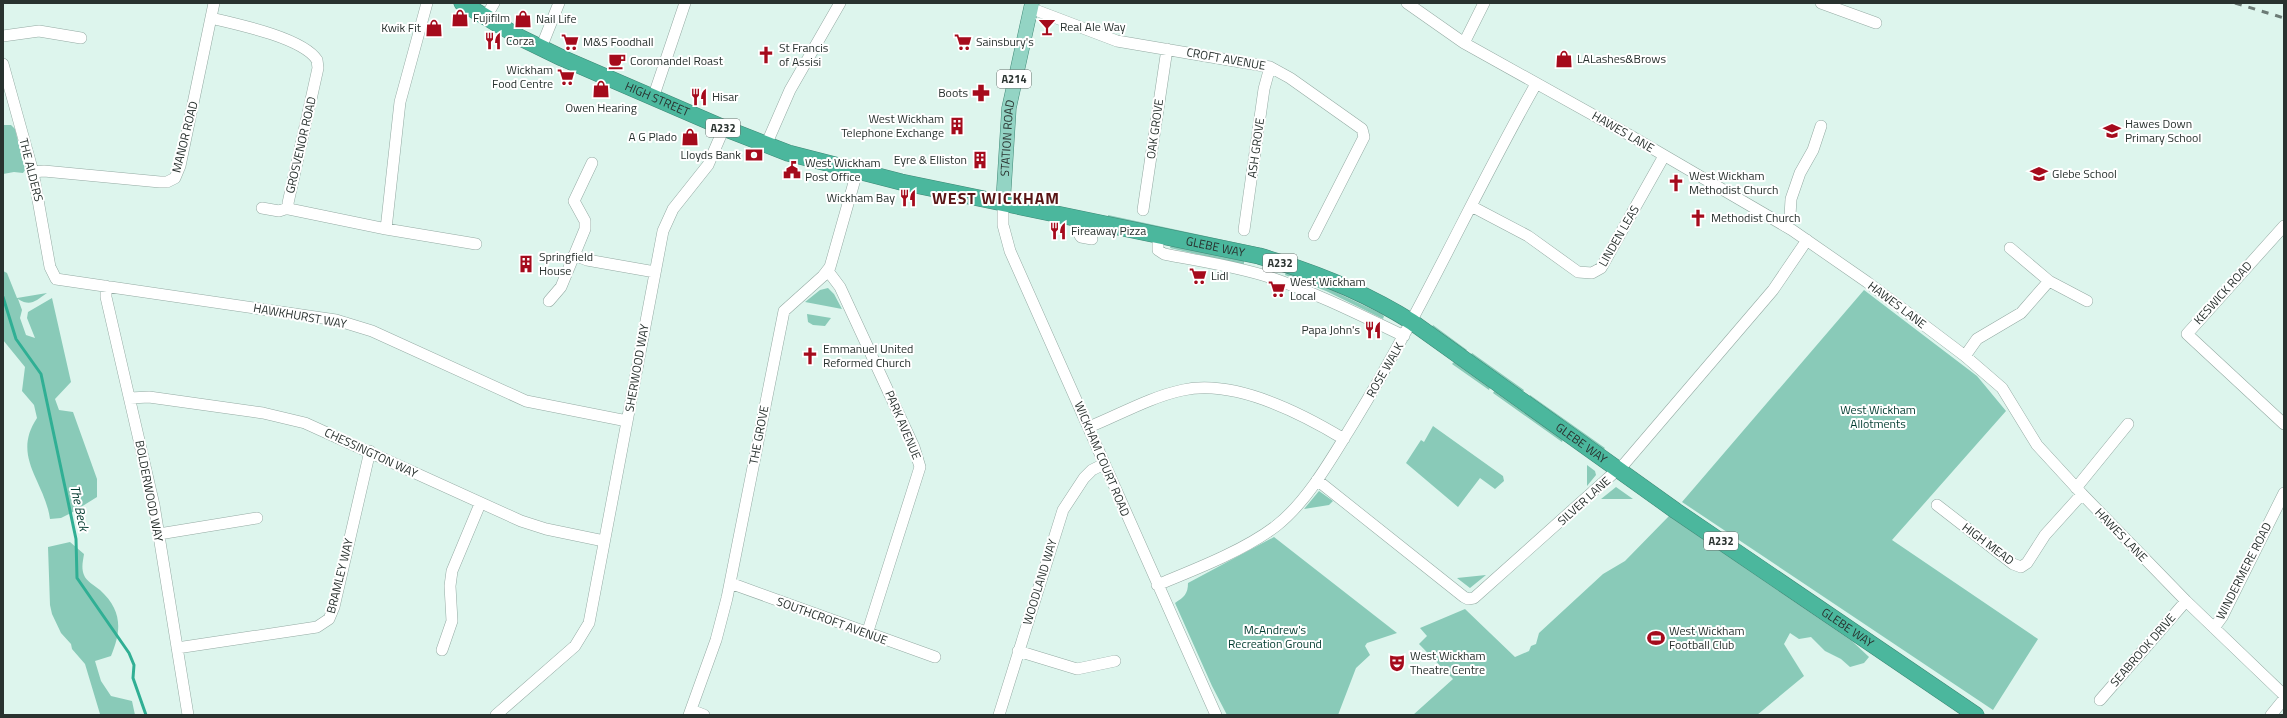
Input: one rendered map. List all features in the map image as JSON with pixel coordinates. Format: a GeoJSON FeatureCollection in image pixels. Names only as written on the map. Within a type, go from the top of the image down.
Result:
{"type":"FeatureCollection","features":[{"type":"Feature","properties":{"kind":"highway","name":"HIGH STREET"},"geometry":{"type":"LineString","coordinates":[[462,3],[542,48],[653,98],[766,145],[857,172],[1003,203]]}},
{"type":"Feature","properties":{"kind":"highway","name":"GLEBE WAY"},"geometry":{"type":"LineString","coordinates":[[1003,203],[1259,256],[1305,271],[1390,309],[1412,322],[1676,511],[1976,715]]}},
{"type":"Feature","properties":{"kind":"main road","name":"STATION ROAD"},"geometry":{"type":"LineString","coordinates":[[1003,203],[1009,108],[1031,5]]}},
{"type":"Feature","properties":{"kind":"street","name":"MANOR ROAD"},"geometry":{"type":"LineString","coordinates":[[33,172],[44,171],[161,182],[172,181],[175,178],[180,166],[214,3]]}},
{"type":"Feature","properties":{"kind":"street"},"geometry":{"type":"LineString","coordinates":[[386,229],[400,102],[427,3]]}},
{"type":"Feature","properties":{"kind":"street"},"geometry":{"type":"LineString","coordinates":[[486,17],[494,3]]}},
{"type":"Feature","properties":{"kind":"street"},"geometry":{"type":"LineString","coordinates":[[542,48],[559,3]]}},
{"type":"Feature","properties":{"kind":"street"},"geometry":{"type":"LineString","coordinates":[[653,98],[685,3]]}},
{"type":"Feature","properties":{"kind":"street"},"geometry":{"type":"LineString","coordinates":[[766,145],[790,90],[840,3]]}},
{"type":"Feature","properties":{"kind":"street","name":"HAWES LANE"},"geometry":{"type":"LineString","coordinates":[[1407,3],[1464,43],[1785,226],[1867,282],[1965,356],[2002,388],[2037,445],[2079,491],[2214,628],[2284,695]]}},
{"type":"Feature","properties":{"kind":"street"},"geometry":{"type":"LineString","coordinates":[[1464,43],[1484,3]]}},
{"type":"Feature","properties":{"kind":"street"},"geometry":{"type":"LineString","coordinates":[[1821,3],[1876,24]]}},
{"type":"Feature","properties":{"kind":"street","name":"CROFT AVENUE"},"geometry":{"type":"LineString","coordinates":[[1031,5],[1111,40],[1167,48],[1270,67],[1290,78],[1364,131],[1364,137],[1314,235]]}},
{"type":"Feature","properties":{"kind":"street","name":"GROSVENOR ROAD"},"geometry":{"type":"LineString","coordinates":[[211,18],[272,34],[306,51],[317,60],[318,68],[288,208],[293,211],[386,229],[476,244]]}},
{"type":"Feature","properties":{"kind":"street"},"geometry":{"type":"LineString","coordinates":[[3,36],[38,31],[81,38]]}},
{"type":"Feature","properties":{"kind":"street","name":"OAK GROVE"},"geometry":{"type":"LineString","coordinates":[[1143,210],[1167,48]]}},
{"type":"Feature","properties":{"kind":"street","name":"THE ALDERS"},"geometry":{"type":"LineString","coordinates":[[3,64],[33,172],[54,277]]}},
{"type":"Feature","properties":{"kind":"street","name":"ASH GROVE"},"geometry":{"type":"LineString","coordinates":[[1244,230],[1264,89],[1270,67]]}},
{"type":"Feature","properties":{"kind":"street","name":"ROSE WALK"},"geometry":{"type":"LineString","coordinates":[[1157,585],[1220,557],[1276,526],[1317,480],[1344,439],[1412,322],[1471,206],[1536,84]]}},
{"type":"Feature","properties":{"kind":"street"},"geometry":{"type":"LineString","coordinates":[[1785,226],[1790,216],[1791,199],[1800,173],[1813,150],[1822,126]]}},
{"type":"Feature","properties":{"kind":"street","name":"SHERWOOD WAY"},"geometry":{"type":"LineString","coordinates":[[496,715],[575,646],[589,623],[663,231],[669,216],[708,165],[724,128]]}},
{"type":"Feature","properties":{"kind":"street","name":"LINDEN LEAS"},"geometry":{"type":"LineString","coordinates":[[1471,206],[1528,236],[1578,272],[1592,273],[1598,271],[1604,263],[1664,156]]}},
{"type":"Feature","properties":{"kind":"street"},"geometry":{"type":"LineString","coordinates":[[549,301],[561,287],[586,225],[574,201],[592,163]]}},
{"type":"Feature","properties":{"kind":"street","name":"THE GROVE"},"geometry":{"type":"LineString","coordinates":[[690,712],[716,640],[730,583],[784,311],[828,271],[836,250],[857,172]]}},
{"type":"Feature","properties":{"kind":"street","name":"WICKHAM COURT ROAD"},"geometry":{"type":"LineString","coordinates":[[1003,203],[1003,225],[1010,251],[1089,427],[1212,714]]}},
{"type":"Feature","properties":{"kind":"street"},"geometry":{"type":"LineString","coordinates":[[262,208],[279,211],[288,208]]}},
{"type":"Feature","properties":{"kind":"street"},"geometry":{"type":"LineString","coordinates":[[1081,219],[1078,234],[1081,237],[1092,239]]}},
{"type":"Feature","properties":{"kind":"street","name":"KESWICK ROAD"},"geometry":{"type":"LineString","coordinates":[[2284,226],[2187,334],[2284,424]]}},
{"type":"Feature","properties":{"kind":"street","name":"GLEBE WAY"},"geometry":{"type":"LineString","coordinates":[[1158,234],[1158,250],[1164,254],[1255,273],[1318,296],[1404,336]]}},
{"type":"Feature","properties":{"kind":"street","name":"SILVER LANE"},"geometry":{"type":"LineString","coordinates":[[1317,480],[1464,597],[1471,599],[1619,470],[1768,296],[1807,240]]}},
{"type":"Feature","properties":{"kind":"street"},"geometry":{"type":"LineString","coordinates":[[2010,248],[2049,281],[2087,301]]}},
{"type":"Feature","properties":{"kind":"street"},"geometry":{"type":"LineString","coordinates":[[574,255],[587,260],[655,272]]}},
{"type":"Feature","properties":{"kind":"street"},"geometry":{"type":"LineString","coordinates":[[1255,273],[1259,256]]}},
{"type":"Feature","properties":{"kind":"street","name":"PARK AVENUE"},"geometry":{"type":"LineString","coordinates":[[828,271],[840,287],[916,452],[920,467],[867,634]]}},
{"type":"Feature","properties":{"kind":"street","name":"HAWKHURST WAY"},"geometry":{"type":"LineString","coordinates":[[54,277],[336,320],[372,331],[526,401],[627,421]]}},
{"type":"Feature","properties":{"kind":"street"},"geometry":{"type":"LineString","coordinates":[[1965,356],[1977,339],[2021,312],[2049,281]]}},
{"type":"Feature","properties":{"kind":"street","name":"BOLDERWOOD WAY"},"geometry":{"type":"LineString","coordinates":[[106,286],[106,297],[130,398],[159,534],[188,715]]}},
{"type":"Feature","properties":{"kind":"street"},"geometry":{"type":"LineString","coordinates":[[1089,427],[1174,392],[1206,389],[1232,391],[1260,399],[1310,420],[1344,439]]}},
{"type":"Feature","properties":{"kind":"street","name":"CHESSINGTON WAY"},"geometry":{"type":"LineString","coordinates":[[130,398],[151,397],[280,416],[320,429],[370,451],[480,504],[536,527],[604,541]]}},
{"type":"Feature","properties":{"kind":"street"},"geometry":{"type":"LineString","coordinates":[[2079,491],[2128,424]]}},
{"type":"Feature","properties":{"kind":"street","name":"BRAMLEY WAY"},"geometry":{"type":"LineString","coordinates":[[177,648],[317,627],[329,619],[334,606],[370,451]]}},
{"type":"Feature","properties":{"kind":"street","name":"WOODLAND WAY"},"geometry":{"type":"LineString","coordinates":[[998,715],[1053,539],[1066,504],[1087,475],[1104,464]]}},
{"type":"Feature","properties":{"kind":"street","name":"HIGH MEAD"},"geometry":{"type":"LineString","coordinates":[[1938,505],[2013,564],[2021,567],[2027,563],[2045,535],[2079,491]]}},
{"type":"Feature","properties":{"kind":"street","name":"WINDERMERE ROAD"},"geometry":{"type":"LineString","coordinates":[[2214,628],[2222,617],[2284,493]]}},
{"type":"Feature","properties":{"kind":"street"},"geometry":{"type":"LineString","coordinates":[[442,650],[452,620],[450,586],[452,571],[480,504]]}},
{"type":"Feature","properties":{"kind":"street"},"geometry":{"type":"LineString","coordinates":[[159,534],[257,518]]}},
{"type":"Feature","properties":{"kind":"street","name":"SOUTHCROFT AVENUE"},"geometry":{"type":"LineString","coordinates":[[730,583],[867,634],[935,657]]}},
{"type":"Feature","properties":{"kind":"street","name":"SEABROOK DRIVE"},"geometry":{"type":"LineString","coordinates":[[2100,700],[2186,600]]}},
{"type":"Feature","properties":{"kind":"street"},"geometry":{"type":"LineString","coordinates":[[1018,651],[1077,669],[1115,661]]}},
{"type":"Feature","properties":{"kind":"street"},"geometry":{"type":"LineString","coordinates":[[2271,715],[2284,699]]}},
{"type":"Feature","properties":{"kind":"street"},"geometry":{"type":"LineString","coordinates":[[690,712],[704,715]]}},
{"type":"Feature","properties":{"kind":"green space"},"geometry":{"type":"Polygon","coordinates":[[[3,125],[11,125],[15,129],[25,170],[23,173],[14,172],[3,174],[3,125]]]}},
{"type":"Feature","properties":{"kind":"green space"},"geometry":{"type":"Polygon","coordinates":[[[1108,215],[1261,248],[1327,271],[1108,217],[1108,215]]]}},
{"type":"Feature","properties":{"kind":"green space"},"geometry":{"type":"Polygon","coordinates":[[[1171,245],[1244,261],[1244,265],[1170,248],[1171,245]]]}},
{"type":"Feature","properties":{"kind":"green space"},"geometry":{"type":"Polygon","coordinates":[[[3,271],[7,273],[17,298],[47,293],[36,301],[30,303],[26,303],[18,299],[22,310],[20,318],[26,335],[35,338],[27,318],[28,312],[52,298],[71,382],[55,399],[59,410],[73,412],[97,479],[97,497],[61,518],[50,519],[47,505],[28,457],[27,445],[30,432],[37,418],[34,405],[22,391],[25,367],[3,340],[3,271]]]}},
{"type":"Feature","properties":{"kind":"green space"},"geometry":{"type":"Polygon","coordinates":[[[1286,272],[1327,288],[1380,313],[1384,316],[1383,319],[1326,291],[1285,275],[1286,272]]]}},
{"type":"Feature","properties":{"kind":"green space"},"geometry":{"type":"Polygon","coordinates":[[[828,288],[834,294],[842,309],[805,302],[820,290],[828,288]]]}},
{"type":"Feature","properties":{"kind":"green space","name":"West Wickham Allotments"},"geometry":{"type":"Polygon","coordinates":[[[1864,290],[1977,376],[2006,411],[1892,540],[2038,639],[1993,710],[1682,502],[1864,290]]]}},
{"type":"Feature","properties":{"kind":"green space"},"geometry":{"type":"Polygon","coordinates":[[[807,314],[831,318],[825,326],[813,325],[808,322],[807,314]]]}},
{"type":"Feature","properties":{"kind":"green space"},"geometry":{"type":"Polygon","coordinates":[[[1433,325],[1467,350],[1465,352],[1432,327],[1433,325]]]}},
{"type":"Feature","properties":{"kind":"green space"},"geometry":{"type":"Polygon","coordinates":[[[1472,353],[1524,390],[1522,393],[1470,356],[1472,353]]]}},
{"type":"Feature","properties":{"kind":"green space"},"geometry":{"type":"Polygon","coordinates":[[[1454,362],[1490,387],[1489,390],[1452,364],[1454,362]]]}},
{"type":"Feature","properties":{"kind":"green space"},"geometry":{"type":"Polygon","coordinates":[[[1495,390],[1563,439],[1562,442],[1493,393],[1495,390]]]}},
{"type":"Feature","properties":{"kind":"green space"},"geometry":{"type":"Polygon","coordinates":[[[1530,395],[1605,448],[1603,450],[1528,398],[1530,395]]]}},
{"type":"Feature","properties":{"kind":"green space"},"geometry":{"type":"Polygon","coordinates":[[[1433,426],[1503,476],[1504,481],[1495,489],[1480,478],[1458,507],[1406,463],[1421,440],[1424,442],[1433,426]]]}},
{"type":"Feature","properties":{"kind":"green space"},"geometry":{"type":"Polygon","coordinates":[[[1587,465],[1595,471],[1596,475],[1587,486],[1587,465]]]}},
{"type":"Feature","properties":{"kind":"green space"},"geometry":{"type":"Polygon","coordinates":[[[1616,487],[1633,499],[1601,499],[1616,487]]]}},
{"type":"Feature","properties":{"kind":"green space"},"geometry":{"type":"Polygon","coordinates":[[[1319,491],[1333,501],[1329,505],[1304,509],[1319,491]]]}},
{"type":"Feature","properties":{"kind":"green space"},"geometry":{"type":"Polygon","coordinates":[[[1669,516],[1852,641],[1869,657],[1864,663],[1850,667],[1841,659],[1825,651],[1811,637],[1799,639],[1790,633],[1784,644],[1804,676],[1757,715],[1413,715],[1453,679],[1419,644],[1427,636],[1420,628],[1465,609],[1515,657],[1529,651],[1531,646],[1536,644],[1539,633],[1603,574],[1625,561],[1669,516]]]}},
{"type":"Feature","properties":{"kind":"green space","name":"McAndrew's Recreation Ground"},"geometry":{"type":"Polygon","coordinates":[[[1274,537],[1397,633],[1367,643],[1365,646],[1370,655],[1356,668],[1338,715],[1227,715],[1212,686],[1175,603],[1185,595],[1188,583],[1274,537]]]}},
{"type":"Feature","properties":{"kind":"green space"},"geometry":{"type":"Polygon","coordinates":[[[70,542],[84,554],[82,567],[85,577],[100,590],[113,605],[118,621],[117,638],[111,656],[95,661],[101,681],[111,696],[132,701],[135,715],[97,715],[100,714],[85,664],[61,633],[52,614],[50,605],[48,547],[70,542]]]}},
{"type":"Feature","properties":{"kind":"green space"},"geometry":{"type":"Polygon","coordinates":[[[1486,575],[1470,588],[1457,578],[1486,575]]]}},
{"type":"Feature","properties":{"kind":"waterway","name":"The Beck"},"geometry":{"type":"LineString","coordinates":[[3,297],[16,339],[41,374],[76,539],[77,578],[129,653],[134,665],[133,678],[146,715]]}},
{"type":"Feature","properties":{"kind":"railway"},"geometry":{"type":"LineString","coordinates":[[2235,3],[2284,18]]}},
{"type":"Feature","properties":{"kind":"place","name":"Fujifilm"},"geometry":{"type":"Point","coordinates":[460,18]}},
{"type":"Feature","properties":{"kind":"place","name":"Nail Life"},"geometry":{"type":"Point","coordinates":[523,19]}},
{"type":"Feature","properties":{"kind":"place","name":"Real Ale Way"},"geometry":{"type":"Point","coordinates":[1047,27]}},
{"type":"Feature","properties":{"kind":"place","name":"Kwik Fit"},"geometry":{"type":"Point","coordinates":[434,28]}},
{"type":"Feature","properties":{"kind":"place","name":"Corza"},"geometry":{"type":"Point","coordinates":[493,41]}},
{"type":"Feature","properties":{"kind":"place","name":"M&S Foodhall"},"geometry":{"type":"Point","coordinates":[570,42]}},
{"type":"Feature","properties":{"kind":"place","name":"Sainsbury's"},"geometry":{"type":"Point","coordinates":[963,42]}},
{"type":"Feature","properties":{"kind":"place","name":"St Francis of Assisi"},"geometry":{"type":"Point","coordinates":[766,55]}},
{"type":"Feature","properties":{"kind":"place","name":"LALashes&Brows"},"geometry":{"type":"Point","coordinates":[1564,59]}},
{"type":"Feature","properties":{"kind":"place","name":"Coromandel Roast"},"geometry":{"type":"Point","coordinates":[617,61]}},
{"type":"Feature","properties":{"kind":"place","name":"Wickham Food Centre"},"geometry":{"type":"Point","coordinates":[566,77]}},
{"type":"Feature","properties":{"kind":"place","name":"Owen Hearing"},"geometry":{"type":"Point","coordinates":[601,89]}},
{"type":"Feature","properties":{"kind":"place","name":"Boots"},"geometry":{"type":"Point","coordinates":[981,93]}},
{"type":"Feature","properties":{"kind":"place","name":"Hisar"},"geometry":{"type":"Point","coordinates":[699,97]}},
{"type":"Feature","properties":{"kind":"place","name":"West Wickham Telephone Exchange"},"geometry":{"type":"Point","coordinates":[957,126]}},
{"type":"Feature","properties":{"kind":"place","name":"Hawes Down Primary School"},"geometry":{"type":"Point","coordinates":[2112,131]}},
{"type":"Feature","properties":{"kind":"place","name":"A G Plado"},"geometry":{"type":"Point","coordinates":[690,137]}},
{"type":"Feature","properties":{"kind":"place","name":"Lloyds Bank"},"geometry":{"type":"Point","coordinates":[754,155]}},
{"type":"Feature","properties":{"kind":"place","name":"Eyre & Elliston"},"geometry":{"type":"Point","coordinates":[980,160]}},
{"type":"Feature","properties":{"kind":"place","name":"West Wickham Post Office"},"geometry":{"type":"Point","coordinates":[792,170]}},
{"type":"Feature","properties":{"kind":"place","name":"Glebe School"},"geometry":{"type":"Point","coordinates":[2039,174]}},
{"type":"Feature","properties":{"kind":"place","name":"West Wickham Methodist Church"},"geometry":{"type":"Point","coordinates":[1676,183]}},
{"type":"Feature","properties":{"kind":"place","name":"Wickham Bay"},"geometry":{"type":"Point","coordinates":[908,198]}},
{"type":"Feature","properties":{"kind":"place","name":"Methodist Church"},"geometry":{"type":"Point","coordinates":[1698,218]}},
{"type":"Feature","properties":{"kind":"place","name":"Fireaway Pizza"},"geometry":{"type":"Point","coordinates":[1058,231]}},
{"type":"Feature","properties":{"kind":"place","name":"Springfield House"},"geometry":{"type":"Point","coordinates":[526,264]}},
{"type":"Feature","properties":{"kind":"place","name":"Lidl"},"geometry":{"type":"Point","coordinates":[1198,276]}},
{"type":"Feature","properties":{"kind":"place","name":"West Wickham Local"},"geometry":{"type":"Point","coordinates":[1277,289]}},
{"type":"Feature","properties":{"kind":"place","name":"Papa John's"},"geometry":{"type":"Point","coordinates":[1373,330]}},
{"type":"Feature","properties":{"kind":"place","name":"Emmanuel United Reformed Church"},"geometry":{"type":"Point","coordinates":[810,356]}},
{"type":"Feature","properties":{"kind":"place","name":"West Wickham Football Club"},"geometry":{"type":"Point","coordinates":[1656,638]}},
{"type":"Feature","properties":{"kind":"place","name":"West Wickham Theatre Centre"},"geometry":{"type":"Point","coordinates":[1397,663]}},
{"type":"Feature","properties":{"kind":"district","name":"WEST WICKHAM"},"geometry":{"type":"Point","coordinates":[996,198]}}]}
